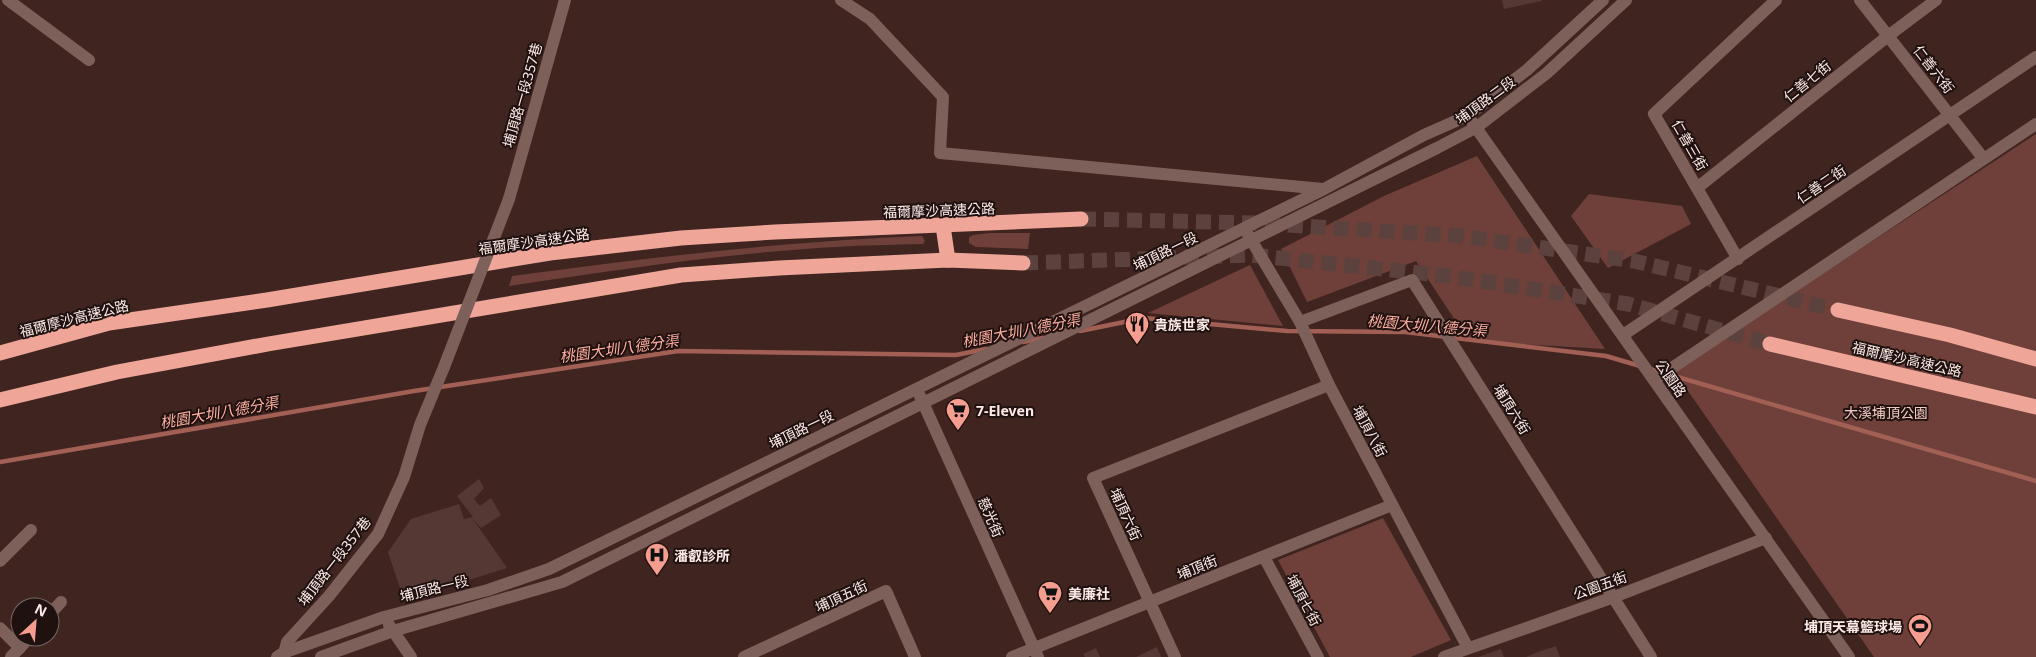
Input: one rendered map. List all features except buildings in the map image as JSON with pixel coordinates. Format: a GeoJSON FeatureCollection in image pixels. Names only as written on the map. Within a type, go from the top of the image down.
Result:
{"type":"FeatureCollection","features":[{"type":"Feature","properties":{"kind":"highway","name":"福爾摩沙高速公路"},"geometry":{"type":"LineString","coordinates":[[0,353],[110,323],[267,300],[550,253],[681,238],[775,232],[1081,219]]}},
{"type":"Feature","properties":{"kind":"highway"},"geometry":{"type":"LineString","coordinates":[[943,226],[948,260]]}},
{"type":"Feature","properties":{"kind":"highway"},"geometry":{"type":"LineString","coordinates":[[0,400],[117,372],[268,344],[681,276],[779,268],[948,260],[1023,263]]}},
{"type":"Feature","properties":{"kind":"highway"},"geometry":{"type":"LineString","coordinates":[[1838,310],[1950,335],[2036,359]]}},
{"type":"Feature","properties":{"kind":"highway","name":"福爾摩沙高速公路"},"geometry":{"type":"LineString","coordinates":[[1770,344],[2036,407]]}},
{"type":"Feature","properties":{"kind":"street"},"geometry":{"type":"LineString","coordinates":[[8,0],[89,60]]}},
{"type":"Feature","properties":{"kind":"street","name":"埔頂路一段357巷"},"geometry":{"type":"LineString","coordinates":[[281,656],[287,642],[329,596],[378,534],[404,477],[420,425],[509,199],[552,43],[566,0]]}},
{"type":"Feature","properties":{"kind":"street"},"geometry":{"type":"LineString","coordinates":[[841,0],[870,19],[942,97],[940,153],[1324,189]]}},
{"type":"Feature","properties":{"kind":"street","name":"埔頂路二段"},"geometry":{"type":"LineString","coordinates":[[1324,189],[1424,135],[1467,116],[1527,70],[1603,0]]}},
{"type":"Feature","properties":{"kind":"street","name":"埔頂路二段"},"geometry":{"type":"LineString","coordinates":[[1342,196],[1477,127],[1547,73],[1626,0]]}},
{"type":"Feature","properties":{"kind":"street","name":"仁善三街"},"geometry":{"type":"LineString","coordinates":[[1738,259],[1654,114],[1776,0]]}},
{"type":"Feature","properties":{"kind":"street","name":"仁善六街"},"geometry":{"type":"LineString","coordinates":[[1860,0],[1983,158]]}},
{"type":"Feature","properties":{"kind":"street","name":"仁善七街"},"geometry":{"type":"LineString","coordinates":[[1697,188],[1936,0]]}},
{"type":"Feature","properties":{"kind":"street","name":"仁善二街"},"geometry":{"type":"LineString","coordinates":[[1623,335],[2036,57]]}},
{"type":"Feature","properties":{"kind":"street","name":"公園路"},"geometry":{"type":"LineString","coordinates":[[1467,116],[1477,127],[1849,657]]}},
{"type":"Feature","properties":{"kind":"street"},"geometry":{"type":"LineString","coordinates":[[1654,380],[2036,124]]}},
{"type":"Feature","properties":{"kind":"street","name":"埔頂路一段"},"geometry":{"type":"LineString","coordinates":[[281,656],[384,617],[488,590],[549,569],[1324,189]]}},
{"type":"Feature","properties":{"kind":"street","name":"埔頂路一段"},"geometry":{"type":"LineString","coordinates":[[322,657],[393,631],[562,582],[1342,196]]}},
{"type":"Feature","properties":{"kind":"street","name":"埔頂八街"},"geometry":{"type":"LineString","coordinates":[[1245,228],[1300,322],[1329,385],[1468,648]]}},
{"type":"Feature","properties":{"kind":"street","name":"埔頂六街"},"geometry":{"type":"LineString","coordinates":[[1300,322],[1412,280],[1651,657]]}},
{"type":"Feature","properties":{"kind":"street","name":"埔頂六街"},"geometry":{"type":"LineString","coordinates":[[1175,657],[1093,478],[1329,385]]}},
{"type":"Feature","properties":{"kind":"street","name":"慈光街"},"geometry":{"type":"LineString","coordinates":[[916,389],[1035,652]]}},
{"type":"Feature","properties":{"kind":"street","name":"埔頂街"},"geometry":{"type":"LineString","coordinates":[[1012,657],[1035,652],[1149,602],[1392,505]]}},
{"type":"Feature","properties":{"kind":"street"},"geometry":{"type":"LineString","coordinates":[[0,561],[31,530]]}},
{"type":"Feature","properties":{"kind":"street","name":"公園五街"},"geometry":{"type":"LineString","coordinates":[[1444,657],[1614,597],[1766,538]]}},
{"type":"Feature","properties":{"kind":"street","name":"埔頂七街"},"geometry":{"type":"LineString","coordinates":[[1264,557],[1318,657]]}},
{"type":"Feature","properties":{"kind":"street","name":"埔頂五街"},"geometry":{"type":"LineString","coordinates":[[744,657],[886,591],[914,657]]}},
{"type":"Feature","properties":{"kind":"street"},"geometry":{"type":"LineString","coordinates":[[384,617],[411,657]]}},
{"type":"Feature","properties":{"kind":"street"},"geometry":{"type":"LineString","coordinates":[[0,628],[16,653]]}},
{"type":"Feature","properties":{"kind":"green space","name":"大溪埔頂公園"},"geometry":{"type":"Polygon","coordinates":[[[2036,134],[2036,657],[1874,657],[1674,371],[2036,134]]]}},
{"type":"Feature","properties":{"kind":"green space"},"geometry":{"type":"Polygon","coordinates":[[[1477,156],[1605,349],[1469,341],[1416,261],[1307,302],[1281,249],[1384,196],[1477,156]]]}},
{"type":"Feature","properties":{"kind":"green space"},"geometry":{"type":"Polygon","coordinates":[[[1589,194],[1682,206],[1691,224],[1608,268],[1571,216],[1589,194]]]}},
{"type":"Feature","properties":{"kind":"green space"},"geometry":{"type":"Polygon","coordinates":[[[1030,233],[1028,249],[976,247],[969,243],[969,237],[973,235],[1030,233]]]}},
{"type":"Feature","properties":{"kind":"green space"},"geometry":{"type":"Polygon","coordinates":[[[922,236],[925,241],[923,244],[847,246],[754,253],[509,286],[512,276],[614,263],[767,246],[922,236]]]}},
{"type":"Feature","properties":{"kind":"green space"},"geometry":{"type":"Polygon","coordinates":[[[1250,265],[1283,326],[1148,313],[1250,265]]]}},
{"type":"Feature","properties":{"kind":"green space"},"geometry":{"type":"Polygon","coordinates":[[[1383,518],[1451,640],[1411,657],[1330,657],[1278,560],[1383,518]]]}},
{"type":"Feature","properties":{"kind":"waterway","name":"桃園大圳八德分渠"},"geometry":{"type":"LineString","coordinates":[[1080,331],[1144,318],[1287,331],[1405,332],[1606,356],[1640,366]]}},
{"type":"Feature","properties":{"kind":"waterway","name":"桃園大圳八德分渠"},"geometry":{"type":"LineString","coordinates":[[1023,342],[1043,338]]}},
{"type":"Feature","properties":{"kind":"waterway","name":"桃園大圳八德分渠"},"geometry":{"type":"LineString","coordinates":[[0,462],[414,391],[678,351],[956,355],[986,349]]}},
{"type":"Feature","properties":{"kind":"waterway","name":"桃園大圳八德分渠"},"geometry":{"type":"LineString","coordinates":[[1650,369],[2036,481]]}},
{"type":"Feature","properties":{"kind":"tunnel"},"geometry":{"type":"LineString","coordinates":[[1081,219],[1256,223],[1461,236],[1634,261],[1838,310]]}},
{"type":"Feature","properties":{"kind":"tunnel"},"geometry":{"type":"LineString","coordinates":[[1023,263],[1251,255],[1448,276],[1628,304],[1770,344]]}},
{"type":"Feature","properties":{"kind":"place","name":"貴族世家"},"geometry":{"type":"Point","coordinates":[1137,345]}},
{"type":"Feature","properties":{"kind":"place","name":"7-Eleven"},"geometry":{"type":"Point","coordinates":[958,431]}},
{"type":"Feature","properties":{"kind":"place","name":"潘叡診所"},"geometry":{"type":"Point","coordinates":[657,576]}},
{"type":"Feature","properties":{"kind":"place","name":"美廉社"},"geometry":{"type":"Point","coordinates":[1050,614]}},
{"type":"Feature","properties":{"kind":"place","name":"埔頂天幕籃球場"},"geometry":{"type":"Point","coordinates":[1920,647]}}]}
